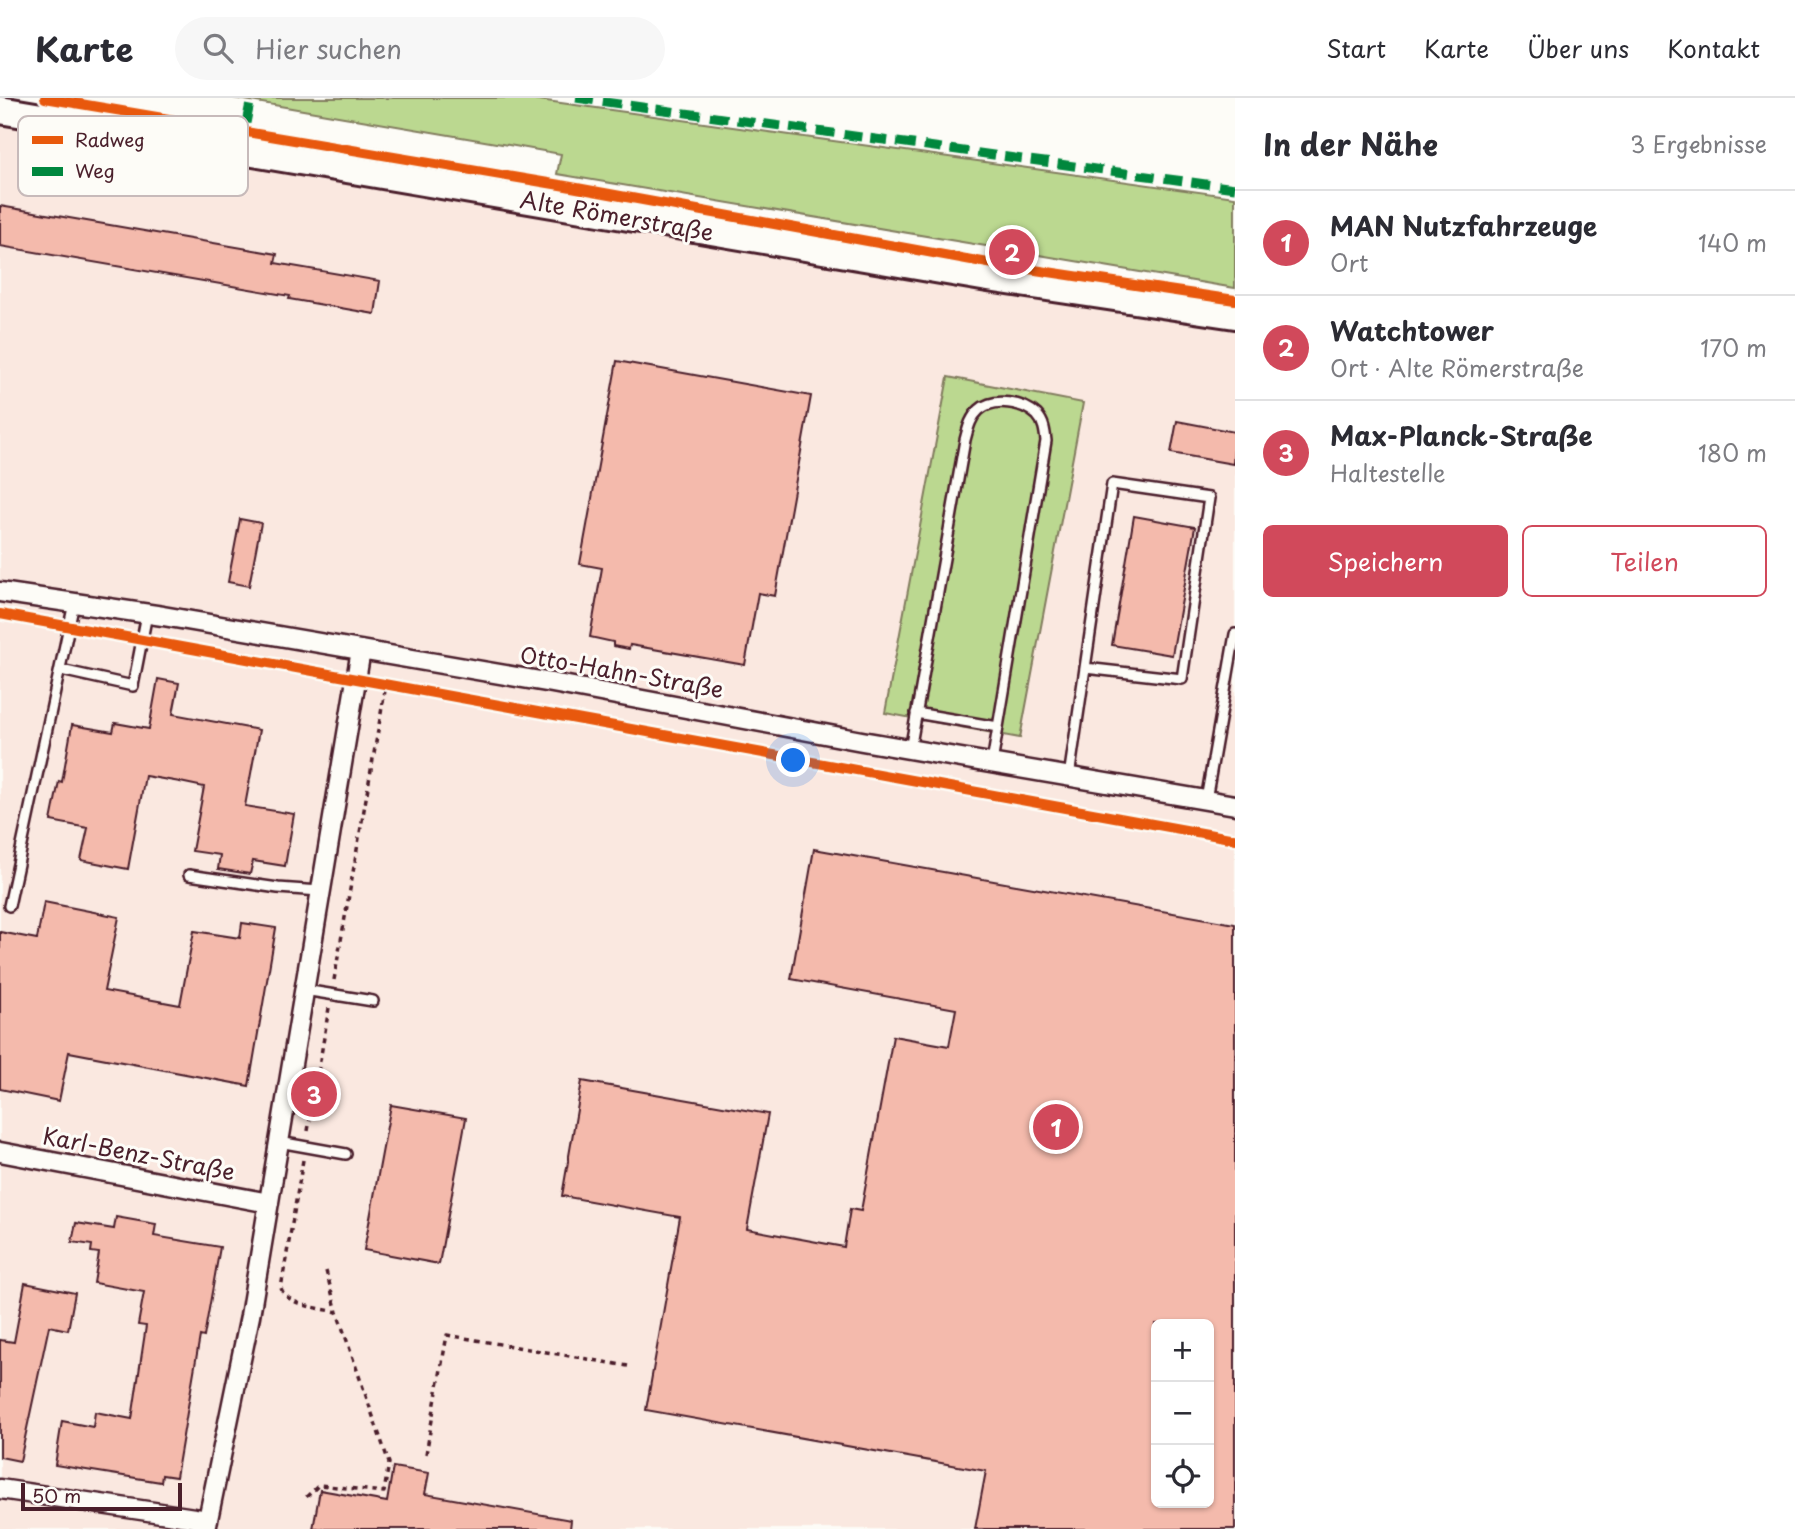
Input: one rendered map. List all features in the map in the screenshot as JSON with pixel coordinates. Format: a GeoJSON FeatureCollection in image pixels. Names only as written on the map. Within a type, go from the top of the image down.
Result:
{"type":"FeatureCollection","features":[{"type":"Feature","properties":{"kind":"main road","name":"Alte Römerstraße"},"geometry":{"type":"LineString","coordinates":[[0,110],[35,116]]}},
{"type":"Feature","properties":{"kind":"main road","name":"Alte Römerstraße"},"geometry":{"type":"LineString","coordinates":[[248,152],[960,274],[1235,315]]}},
{"type":"Feature","properties":{"kind":"street","name":"Otto-Hahn-Straße"},"geometry":{"type":"LineString","coordinates":[[0,592],[552,682],[910,750],[1235,805]]}},
{"type":"Feature","properties":{"kind":"street"},"geometry":{"type":"LineString","coordinates":[[0,1489],[207,1525],[250,1317],[361,650]]}},
{"type":"Feature","properties":{"kind":"street","name":"Karl-Benz-Straße"},"geometry":{"type":"LineString","coordinates":[[0,1152],[269,1203]]}},
{"type":"Feature","properties":{"kind":"lane"},"geometry":{"type":"LineString","coordinates":[[910,750],[965,440],[971,420],[980,409],[994,402],[1011,403],[1038,416],[1044,427],[1046,441],[992,763]]}},
{"type":"Feature","properties":{"kind":"lane"},"geometry":{"type":"LineString","coordinates":[[1069,777],[1112,484],[1209,498],[1182,678],[1085,668]]}},
{"type":"Feature","properties":{"kind":"lane"},"geometry":{"type":"LineString","coordinates":[[9,906],[75,603]]}},
{"type":"Feature","properties":{"kind":"lane"},"geometry":{"type":"LineString","coordinates":[[61,670],[133,686],[147,614]]}},
{"type":"Feature","properties":{"kind":"lane"},"geometry":{"type":"LineString","coordinates":[[1206,800],[1235,634]]}},
{"type":"Feature","properties":{"kind":"lane"},"geometry":{"type":"LineString","coordinates":[[916,713],[998,727]]}},
{"type":"Feature","properties":{"kind":"lane"},"geometry":{"type":"LineString","coordinates":[[189,876],[320,891]]}},
{"type":"Feature","properties":{"kind":"lane"},"geometry":{"type":"LineString","coordinates":[[304,990],[373,1001]]}},
{"type":"Feature","properties":{"kind":"lane"},"geometry":{"type":"LineString","coordinates":[[279,1142],[346,1154]]}},
{"type":"Feature","properties":{"kind":"path"},"geometry":{"type":"LineString","coordinates":[[337,1312],[291,1301],[283,1295],[281,1288],[386,685]]}},
{"type":"Feature","properties":{"kind":"path"},"geometry":{"type":"LineString","coordinates":[[303,1500],[319,1485],[384,1492],[389,1463],[337,1312],[326,1271]]}},
{"type":"Feature","properties":{"kind":"path"},"geometry":{"type":"LineString","coordinates":[[426,1454],[447,1335],[628,1366]]}},
{"type":"Feature","properties":{"kind":"shaded area"},"geometry":{"type":"Polygon","coordinates":[[[0,109],[40,116],[18,116],[18,196],[248,196],[248,152],[1235,323],[1235,1529],[0,1529],[0,109]]]}},
{"type":"Feature","properties":{"kind":"green space"},"geometry":{"type":"Polygon","coordinates":[[[233,98],[525,98],[1235,197],[1235,288],[557,174],[561,154],[233,98]]]}},
{"type":"Feature","properties":{"kind":"green space"},"geometry":{"type":"Polygon","coordinates":[[[948,377],[1083,403],[1020,738],[885,713],[948,377]]]}},
{"type":"Feature","properties":{"kind":"building"},"geometry":{"type":"Polygon","coordinates":[[[0,206],[277,254],[275,263],[380,281],[375,314],[289,299],[290,296],[0,246],[0,206]]]}},
{"type":"Feature","properties":{"kind":"building"},"geometry":{"type":"Polygon","coordinates":[[[1004,244],[1022,247],[1020,264],[1001,261],[1004,244]]]}},
{"type":"Feature","properties":{"kind":"building"},"geometry":{"type":"Polygon","coordinates":[[[617,361],[811,396],[775,596],[758,593],[745,665],[630,645],[629,649],[590,637],[602,568],[580,564],[617,361]]]}},
{"type":"Feature","properties":{"kind":"building"},"geometry":{"type":"Polygon","coordinates":[[[1177,421],[1235,432],[1233,464],[1171,453],[1177,421]]]}},
{"type":"Feature","properties":{"kind":"building"},"geometry":{"type":"Polygon","coordinates":[[[1134,516],[1195,527],[1172,655],[1112,645],[1134,516]]]}},
{"type":"Feature","properties":{"kind":"building"},"geometry":{"type":"Polygon","coordinates":[[[240,519],[261,523],[249,586],[228,582],[240,519]]]}},
{"type":"Feature","properties":{"kind":"building"},"geometry":{"type":"Polygon","coordinates":[[[158,679],[179,683],[173,714],[259,730],[245,806],[294,814],[285,866],[253,861],[250,874],[218,869],[220,855],[192,851],[204,787],[180,782],[145,776],[128,869],[81,860],[88,828],[51,821],[59,781],[62,782],[72,725],[113,732],[115,723],[149,729],[158,679]]]}},
{"type":"Feature","properties":{"kind":"building"},"geometry":{"type":"Polygon","coordinates":[[[814,849],[1235,924],[1235,1529],[975,1529],[986,1471],[646,1410],[680,1217],[562,1196],[582,1081],[768,1114],[747,1229],[844,1247],[850,1209],[861,1211],[893,1036],[949,1046],[956,1009],[791,979],[814,849]]]}},
{"type":"Feature","properties":{"kind":"building"},"geometry":{"type":"Polygon","coordinates":[[[44,902],[119,917],[104,991],[180,1005],[194,931],[240,938],[242,923],[276,928],[249,1086],[69,1052],[59,1101],[0,1089],[0,932],[37,939],[44,902]]]}},
{"type":"Feature","properties":{"kind":"building"},"geometry":{"type":"Polygon","coordinates":[[[391,1105],[466,1118],[439,1264],[364,1250],[391,1105]]]}},
{"type":"Feature","properties":{"kind":"building"},"geometry":{"type":"Polygon","coordinates":[[[116,1217],[156,1224],[154,1236],[220,1247],[204,1337],[200,1336],[176,1477],[162,1475],[161,1482],[55,1465],[62,1421],[93,1427],[95,1412],[132,1419],[146,1326],[138,1325],[144,1292],[94,1283],[99,1253],[91,1252],[92,1245],[72,1242],[76,1223],[114,1229],[116,1217]]]}},
{"type":"Feature","properties":{"kind":"building"},"geometry":{"type":"Polygon","coordinates":[[[25,1283],[75,1293],[68,1330],[49,1326],[20,1461],[0,1457],[0,1340],[14,1342],[25,1283]]]}},
{"type":"Feature","properties":{"kind":"building"},"geometry":{"type":"Polygon","coordinates":[[[393,1467],[429,1473],[425,1494],[571,1520],[570,1529],[313,1529],[320,1490],[387,1502],[393,1467]]]}},
{"type":"Feature","properties":{"kind":"marked path"},"geometry":{"type":"LineString","coordinates":[[247,116],[251,98]]}},
{"type":"Feature","properties":{"kind":"marked path"},"geometry":{"type":"LineString","coordinates":[[576,98],[1235,188]]}},
{"type":"Feature","properties":{"kind":"cycle path"},"geometry":{"type":"LineString","coordinates":[[45,98],[152,116]]}},
{"type":"Feature","properties":{"kind":"cycle path"},"geometry":{"type":"LineString","coordinates":[[248,132],[566,186],[988,263],[1235,300]]}},
{"type":"Feature","properties":{"kind":"cycle path"},"geometry":{"type":"LineString","coordinates":[[0,614],[1235,839]]}},
{"type":"Feature","properties":{"kind":"place","name":"Watchtower"},"geometry":{"type":"Point","coordinates":[1012,252]}},
{"type":"Feature","properties":{"kind":"place","name":"Max-Planck-Straße"},"geometry":{"type":"Point","coordinates":[314,1094]}},
{"type":"Feature","properties":{"kind":"place","name":"MAN Nutzfahrzeuge"},"geometry":{"type":"Point","coordinates":[1056,1127]}}]}
